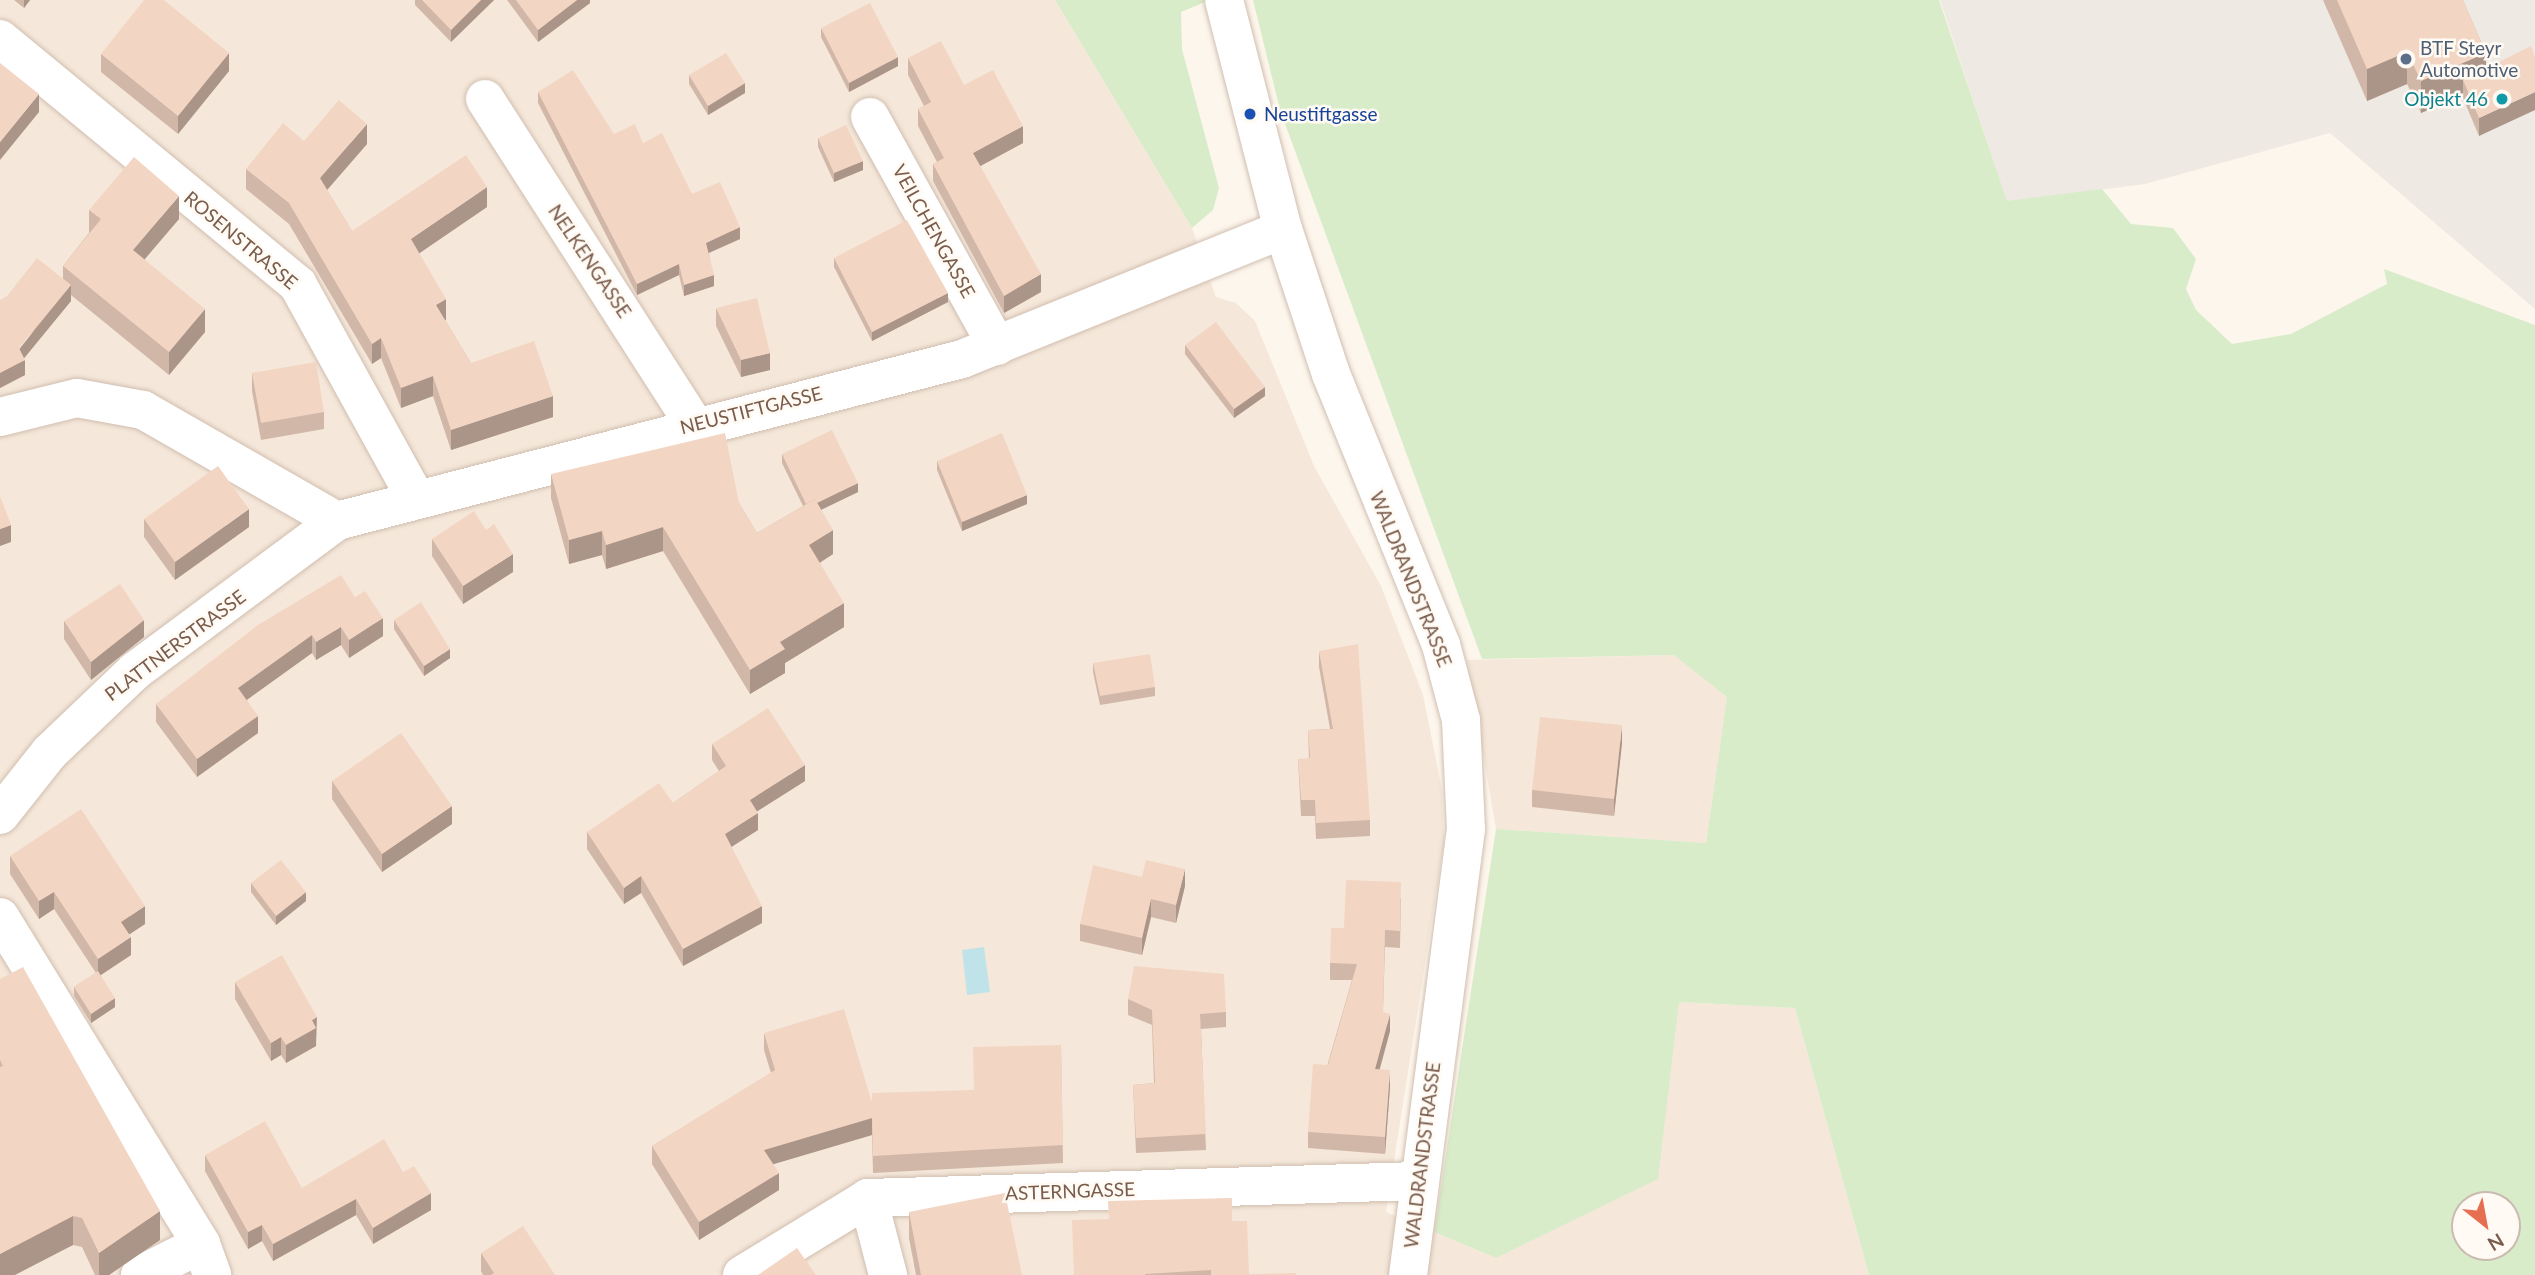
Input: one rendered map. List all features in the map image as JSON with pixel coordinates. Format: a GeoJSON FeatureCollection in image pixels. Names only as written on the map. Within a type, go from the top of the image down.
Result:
{"type":"FeatureCollection","features":[{"type":"Feature","properties":{"kind":"street"},"geometry":{"type":"LineString","coordinates":[[1224,0],[1283,229]]}},
{"type":"Feature","properties":{"kind":"street","name":"ROSENSTRASSE"},"geometry":{"type":"LineString","coordinates":[[0,38],[298,285],[415,497]]}},
{"type":"Feature","properties":{"kind":"street","name":"NELKENGASSE"},"geometry":{"type":"LineString","coordinates":[[485,99],[694,424]]}},
{"type":"Feature","properties":{"kind":"street","name":"VEILCHENGASSE"},"geometry":{"type":"LineString","coordinates":[[870,117],[997,346]]}},
{"type":"Feature","properties":{"kind":"street","name":"NEUSTIFTGASSE"},"geometry":{"type":"LineString","coordinates":[[337,521],[415,497],[997,346],[1101,298],[1283,229]]}},
{"type":"Feature","properties":{"kind":"street","name":"WALDRANDSTRASSE"},"geometry":{"type":"LineString","coordinates":[[1283,229],[1331,374],[1441,645],[1461,720],[1466,829],[1408,1275]]}},
{"type":"Feature","properties":{"kind":"street"},"geometry":{"type":"LineString","coordinates":[[0,417],[77,398],[143,410],[337,521]]}},
{"type":"Feature","properties":{"kind":"street","name":"PLATTNERSTRASSE"},"geometry":{"type":"LineString","coordinates":[[0,815],[89,711],[337,521]]}},
{"type":"Feature","properties":{"kind":"street"},"geometry":{"type":"LineString","coordinates":[[0,917],[207,1260],[140,1275]]}},
{"type":"Feature","properties":{"kind":"street","name":"ASTERNGASSE"},"geometry":{"type":"LineString","coordinates":[[741,1275],[868,1198],[1419,1181]]}},
{"type":"Feature","properties":{"kind":"street"},"geometry":{"type":"LineString","coordinates":[[868,1198],[888,1275]]}},
{"type":"Feature","properties":{"kind":"shaded area"},"geometry":{"type":"Polygon","coordinates":[[[0,0],[1055,0],[1192,228],[1216,297],[1236,303],[1255,321],[1314,466],[1381,586],[1423,695],[1442,790],[1444,843],[1386,1212],[1496,1258],[1679,1002],[1795,1008],[1869,1275],[0,1275],[0,0]]]}},
{"type":"Feature","properties":{"kind":"shaded area"},"geometry":{"type":"Polygon","coordinates":[[[1940,0],[2535,0],[2535,309],[2330,133],[2145,184],[2007,202],[1940,0]]]}},
{"type":"Feature","properties":{"kind":"shaded area"},"geometry":{"type":"Polygon","coordinates":[[[1675,655],[1727,697],[1706,843],[1496,829],[1467,660],[1675,655]]]}},
{"type":"Feature","properties":{"kind":"green space"},"geometry":{"type":"Polygon","coordinates":[[[1055,0],[1210,0],[1181,12],[1182,49],[1219,188],[1213,210],[1192,228],[1055,0]]]}},
{"type":"Feature","properties":{"kind":"green space"},"geometry":{"type":"Polygon","coordinates":[[[1253,0],[1939,0],[2007,201],[2102,189],[2131,224],[2173,228],[2196,259],[2186,289],[2196,310],[2232,344],[2291,334],[2387,284],[2384,269],[2535,325],[2535,1275],[1869,1275],[1795,1008],[1679,1002],[1658,1179],[1496,1258],[1434,1232],[1496,829],[1706,843],[1727,697],[1674,655],[1482,659],[1280,110],[1253,0]]]}},
{"type":"Feature","properties":{"kind":"water"},"geometry":{"type":"Polygon","coordinates":[[[984,947],[990,992],[967,995],[962,950],[984,947]]]}},
{"type":"Feature","properties":{"kind":"building"},"geometry":{"type":"Polygon","coordinates":[[[144,0],[164,0],[229,53],[178,116],[101,54],[144,0]]]}},
{"type":"Feature","properties":{"kind":"building"},"geometry":{"type":"Polygon","coordinates":[[[422,0],[481,0],[451,30],[422,0]]]}},
{"type":"Feature","properties":{"kind":"building"},"geometry":{"type":"Polygon","coordinates":[[[516,0],[577,0],[538,30],[516,0]]]}},
{"type":"Feature","properties":{"kind":"building","name":"BTF Steyr Automotive"},"geometry":{"type":"Polygon","coordinates":[[[2337,0],[2463,0],[2486,53],[2421,81],[2407,52],[2367,69],[2337,0]]]}},
{"type":"Feature","properties":{"kind":"building"},"geometry":{"type":"Polygon","coordinates":[[[870,3],[898,57],[849,83],[821,28],[870,3]]]}},
{"type":"Feature","properties":{"kind":"building"},"geometry":{"type":"Polygon","coordinates":[[[941,41],[964,85],[993,70],[1023,126],[973,153],[1041,274],[1004,296],[933,164],[944,158],[918,109],[931,102],[908,58],[941,41]]]}},
{"type":"Feature","properties":{"kind":"building"},"geometry":{"type":"Polygon","coordinates":[[[2531,46],[2535,57],[2535,92],[2479,118],[2463,80],[2531,46]]]}},
{"type":"Feature","properties":{"kind":"building"},"geometry":{"type":"Polygon","coordinates":[[[726,53],[745,83],[708,106],[689,75],[726,53]]]}},
{"type":"Feature","properties":{"kind":"building"},"geometry":{"type":"Polygon","coordinates":[[[0,63],[39,94],[0,142],[0,63]]]}},
{"type":"Feature","properties":{"kind":"building"},"geometry":{"type":"Polygon","coordinates":[[[573,70],[614,134],[635,124],[643,143],[662,133],[692,194],[720,182],[740,227],[706,243],[714,275],[684,285],[679,264],[637,284],[538,92],[573,70]]]}},
{"type":"Feature","properties":{"kind":"building"},"geometry":{"type":"Polygon","coordinates":[[[339,100],[367,124],[320,178],[352,231],[466,155],[487,187],[411,239],[446,299],[436,305],[471,363],[534,341],[553,396],[451,430],[433,376],[401,388],[381,338],[372,344],[289,203],[246,169],[283,123],[304,141],[339,100]]]}},
{"type":"Feature","properties":{"kind":"building"},"geometry":{"type":"Polygon","coordinates":[[[846,125],[863,161],[834,173],[818,138],[846,125]]]}},
{"type":"Feature","properties":{"kind":"building"},"geometry":{"type":"Polygon","coordinates":[[[134,157],[179,196],[133,250],[205,309],[169,352],[63,266],[101,219],[89,210],[134,157]]]}},
{"type":"Feature","properties":{"kind":"building"},"geometry":{"type":"Polygon","coordinates":[[[907,220],[948,293],[872,332],[834,258],[907,220]]]}},
{"type":"Feature","properties":{"kind":"building"},"geometry":{"type":"Polygon","coordinates":[[[37,258],[71,285],[19,348],[25,360],[0,373],[0,300],[7,296],[37,258]]]}},
{"type":"Feature","properties":{"kind":"building"},"geometry":{"type":"Polygon","coordinates":[[[757,298],[770,353],[741,360],[716,308],[757,298]]]}},
{"type":"Feature","properties":{"kind":"building"},"geometry":{"type":"Polygon","coordinates":[[[1216,322],[1265,387],[1234,409],[1185,345],[1216,322]]]}},
{"type":"Feature","properties":{"kind":"building"},"geometry":{"type":"Polygon","coordinates":[[[316,362],[324,412],[261,423],[252,373],[316,362]]]}},
{"type":"Feature","properties":{"kind":"building"},"geometry":{"type":"Polygon","coordinates":[[[832,430],[858,483],[817,503],[815,499],[806,504],[782,454],[832,430]]]}},
{"type":"Feature","properties":{"kind":"building"},"geometry":{"type":"Polygon","coordinates":[[[725,433],[739,503],[757,533],[815,499],[833,530],[809,545],[844,603],[780,642],[785,649],[750,670],[663,527],[606,545],[602,531],[569,540],[551,474],[725,433]]]}},
{"type":"Feature","properties":{"kind":"building"},"geometry":{"type":"Polygon","coordinates":[[[1002,433],[1027,495],[962,522],[937,461],[1002,433]]]}},
{"type":"Feature","properties":{"kind":"building"},"geometry":{"type":"Polygon","coordinates":[[[218,466],[249,509],[175,562],[144,519],[218,466]]]}},
{"type":"Feature","properties":{"kind":"building"},"geometry":{"type":"Polygon","coordinates":[[[0,496],[11,525],[0,529],[0,496]]]}},
{"type":"Feature","properties":{"kind":"building"},"geometry":{"type":"Polygon","coordinates":[[[474,511],[486,530],[494,524],[513,554],[463,586],[432,539],[474,511]]]}},
{"type":"Feature","properties":{"kind":"building"},"geometry":{"type":"Polygon","coordinates":[[[341,575],[355,597],[365,591],[383,618],[349,640],[341,627],[316,642],[312,635],[238,688],[258,716],[197,759],[156,704],[258,625],[341,575]]]}},
{"type":"Feature","properties":{"kind":"building"},"geometry":{"type":"Polygon","coordinates":[[[120,584],[144,620],[91,662],[64,621],[120,584]]]}},
{"type":"Feature","properties":{"kind":"building"},"geometry":{"type":"Polygon","coordinates":[[[421,602],[450,649],[424,666],[394,620],[421,602]]]}},
{"type":"Feature","properties":{"kind":"building"},"geometry":{"type":"Polygon","coordinates":[[[1358,644],[1370,820],[1316,823],[1315,800],[1301,800],[1298,759],[1310,758],[1308,730],[1333,729],[1319,651],[1358,644]]]}},
{"type":"Feature","properties":{"kind":"building"},"geometry":{"type":"Polygon","coordinates":[[[1150,654],[1155,687],[1100,696],[1093,663],[1150,654]]]}},
{"type":"Feature","properties":{"kind":"building"},"geometry":{"type":"Polygon","coordinates":[[[768,708],[805,765],[750,800],[758,813],[725,834],[762,906],[683,949],[641,876],[624,888],[587,832],[659,783],[673,803],[726,766],[712,744],[768,708]]]}},
{"type":"Feature","properties":{"kind":"building"},"geometry":{"type":"Polygon","coordinates":[[[1540,717],[1622,725],[1614,799],[1532,790],[1540,717]]]}},
{"type":"Feature","properties":{"kind":"building"},"geometry":{"type":"Polygon","coordinates":[[[401,733],[452,806],[382,854],[332,781],[401,733]]]}},
{"type":"Feature","properties":{"kind":"building"},"geometry":{"type":"Polygon","coordinates":[[[81,809],[145,906],[121,922],[131,937],[98,959],[54,892],[39,901],[10,856],[81,809]]]}},
{"type":"Feature","properties":{"kind":"building"},"geometry":{"type":"Polygon","coordinates":[[[281,860],[306,892],[276,916],[251,883],[281,860]]]}},
{"type":"Feature","properties":{"kind":"building"},"geometry":{"type":"Polygon","coordinates":[[[1146,860],[1185,869],[1176,905],[1151,899],[1142,938],[1080,924],[1093,865],[1142,877],[1146,860]]]}},
{"type":"Feature","properties":{"kind":"building"},"geometry":{"type":"Polygon","coordinates":[[[1346,880],[1401,882],[1400,931],[1385,930],[1383,1012],[1390,1014],[1375,1069],[1390,1070],[1385,1137],[1308,1132],[1313,1064],[1328,1065],[1357,964],[1330,963],[1331,928],[1344,928],[1346,880]]]}},
{"type":"Feature","properties":{"kind":"building"},"geometry":{"type":"Polygon","coordinates":[[[282,955],[317,1017],[312,1020],[316,1028],[286,1045],[281,1037],[271,1043],[235,982],[282,955]]]}},
{"type":"Feature","properties":{"kind":"building"},"geometry":{"type":"Polygon","coordinates":[[[1134,966],[1224,974],[1226,1012],[1200,1014],[1206,1134],[1136,1138],[1133,1085],[1155,1083],[1152,1010],[1128,999],[1134,966]]]}},
{"type":"Feature","properties":{"kind":"building"},"geometry":{"type":"Polygon","coordinates":[[[23,967],[160,1211],[99,1253],[82,1218],[73,1216],[0,1254],[0,1067],[3,1066],[0,1060],[0,979],[23,967]]]}},
{"type":"Feature","properties":{"kind":"building"},"geometry":{"type":"Polygon","coordinates":[[[98,971],[115,998],[91,1014],[74,987],[98,971]]]}},
{"type":"Feature","properties":{"kind":"building"},"geometry":{"type":"Polygon","coordinates":[[[844,1009],[872,1103],[872,1093],[974,1090],[973,1047],[1061,1045],[1063,1145],[873,1156],[872,1118],[764,1150],[779,1173],[699,1222],[652,1146],[775,1070],[764,1033],[844,1009]]]}},
{"type":"Feature","properties":{"kind":"building"},"geometry":{"type":"Polygon","coordinates":[[[265,1121],[302,1188],[384,1139],[403,1172],[414,1166],[431,1193],[373,1228],[356,1199],[273,1244],[262,1225],[248,1232],[205,1155],[265,1121]]]}},
{"type":"Feature","properties":{"kind":"building"},"geometry":{"type":"Polygon","coordinates":[[[1005,1193],[1022,1275],[921,1275],[909,1212],[1005,1193]]]}},
{"type":"Feature","properties":{"kind":"building"},"geometry":{"type":"Polygon","coordinates":[[[1232,1198],[1232,1221],[1247,1221],[1249,1274],[1296,1275],[1211,1275],[1211,1270],[1145,1275],[1074,1275],[1072,1220],[1109,1219],[1108,1201],[1232,1198]]]}},
{"type":"Feature","properties":{"kind":"building"},"geometry":{"type":"Polygon","coordinates":[[[523,1226],[555,1275],[491,1275],[494,1273],[481,1253],[523,1226]]]}},
{"type":"Feature","properties":{"kind":"building"},"geometry":{"type":"Polygon","coordinates":[[[797,1248],[816,1275],[758,1275],[797,1248]]]}},
{"type":"Feature","properties":{"kind":"place","name":"BTF Steyr Automotive"},"geometry":{"type":"Point","coordinates":[2406,59]}},
{"type":"Feature","properties":{"kind":"place","name":"Objekt 46"},"geometry":{"type":"Point","coordinates":[2502,99]}},
{"type":"Feature","properties":{"kind":"place","name":"Neustiftgasse"},"geometry":{"type":"Point","coordinates":[1250,114]}}]}
